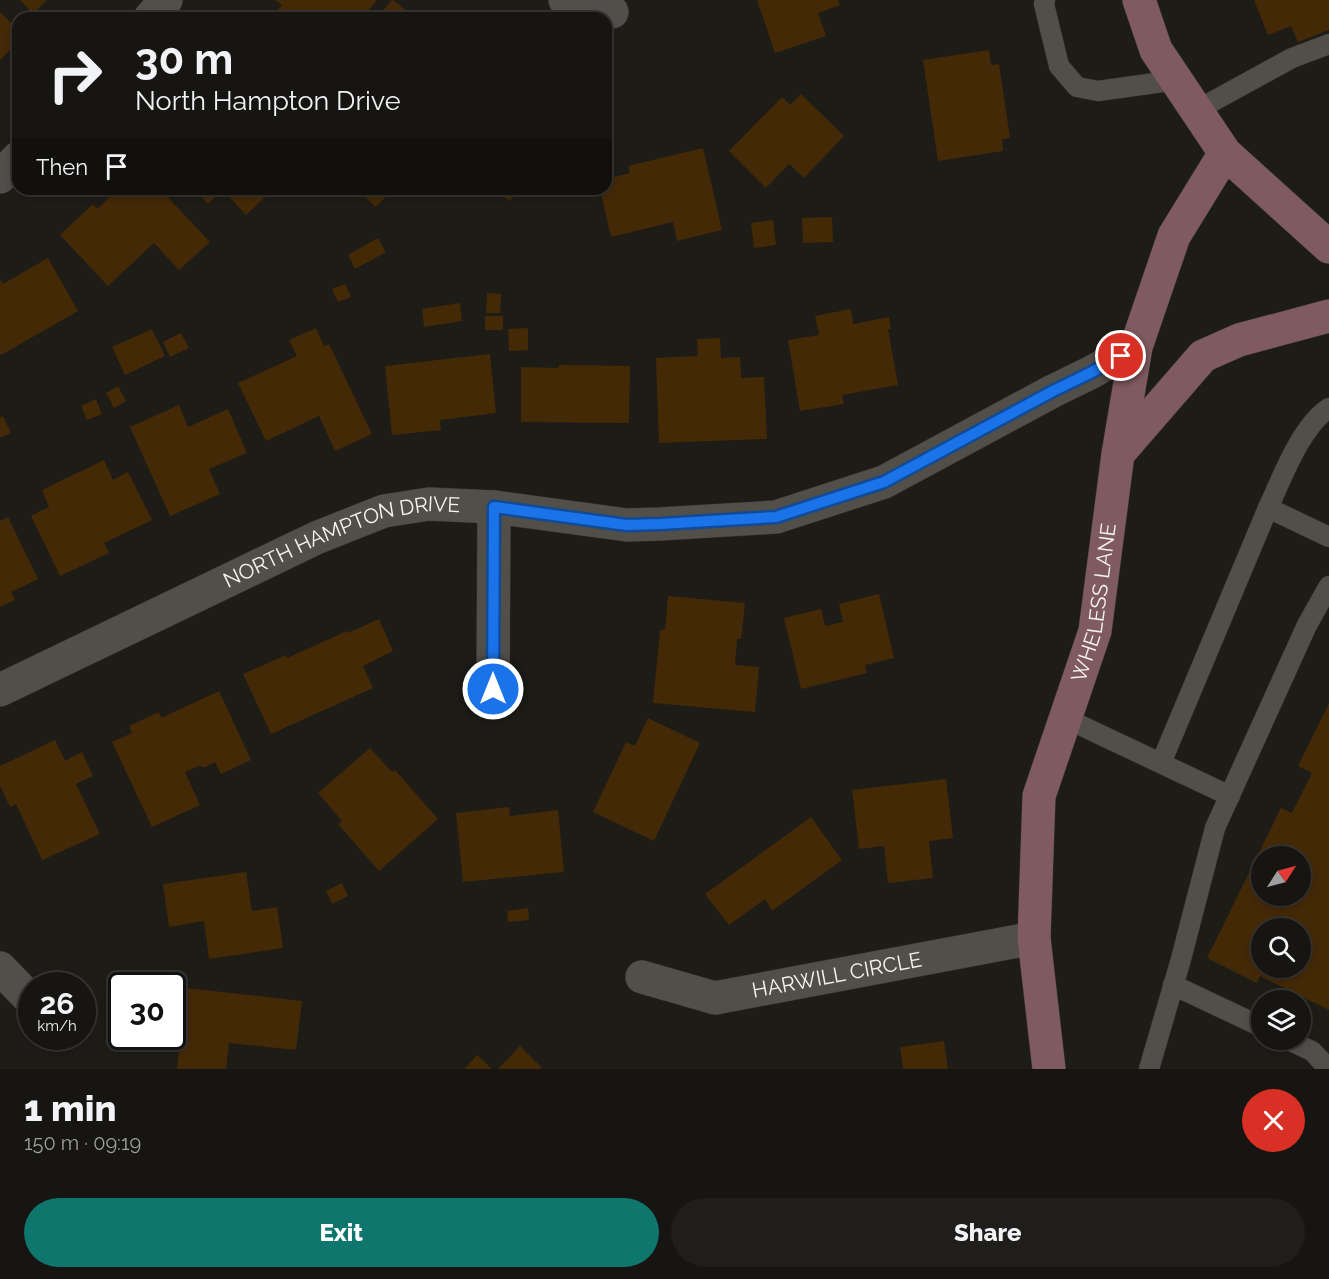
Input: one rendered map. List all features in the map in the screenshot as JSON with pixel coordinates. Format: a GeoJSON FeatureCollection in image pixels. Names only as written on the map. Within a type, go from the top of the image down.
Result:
{"type":"FeatureCollection","features":[{"type":"Feature","properties":{"kind":"street"},"geometry":{"type":"LineString","coordinates":[[155,12],[166,0]]}},
{"type":"Feature","properties":{"kind":"street"},"geometry":{"type":"LineString","coordinates":[[565,0],[612,12]]}},
{"type":"Feature","properties":{"kind":"street"},"geometry":{"type":"LineString","coordinates":[[1139,0],[1156,50],[1226,153],[1329,247]]}},
{"type":"Feature","properties":{"kind":"street","name":"WHELESS LANE"},"geometry":{"type":"LineString","coordinates":[[1049,1069],[1034,938],[1039,796],[1095,630],[1118,454],[1136,347],[1174,236],[1226,153]]}},
{"type":"Feature","properties":{"kind":"street"},"geometry":{"type":"LineString","coordinates":[[0,177],[12,164]]}},
{"type":"Feature","properties":{"kind":"street"},"geometry":{"type":"LineString","coordinates":[[1118,454],[1203,356],[1239,340],[1329,316]]}},
{"type":"Feature","properties":{"kind":"street","name":"NORTH HAMPTON DRIVE"},"geometry":{"type":"LineString","coordinates":[[0,690],[316,538],[384,511],[429,504],[494,507],[627,525],[776,517],[884,482],[1136,347]]}},
{"type":"Feature","properties":{"kind":"street"},"geometry":{"type":"LineString","coordinates":[[493,689],[494,507]]}},
{"type":"Feature","properties":{"kind":"street","name":"HARWILL CIRCLE"},"geometry":{"type":"LineString","coordinates":[[642,976],[715,998],[1034,938]]}},
{"type":"Feature","properties":{"kind":"street"},"geometry":{"type":"LineString","coordinates":[[0,968],[18,987]]}},
{"type":"Feature","properties":{"kind":"lane"},"geometry":{"type":"LineString","coordinates":[[1045,0],[1044,4],[1059,66],[1077,87],[1098,91],[1177,80]]}},
{"type":"Feature","properties":{"kind":"lane"},"geometry":{"type":"LineString","coordinates":[[1197,110],[1292,58],[1329,44]]}},
{"type":"Feature","properties":{"kind":"lane"},"geometry":{"type":"LineString","coordinates":[[1161,763],[1268,508],[1303,435],[1319,414],[1329,408]]}},
{"type":"Feature","properties":{"kind":"lane"},"geometry":{"type":"LineString","coordinates":[[1268,508],[1329,537]]}},
{"type":"Feature","properties":{"kind":"lane"},"geometry":{"type":"LineString","coordinates":[[1149,1069],[1215,828],[1307,625],[1329,586]]}},
{"type":"Feature","properties":{"kind":"lane"},"geometry":{"type":"LineString","coordinates":[[1065,718],[1230,796]]}},
{"type":"Feature","properties":{"kind":"lane"},"geometry":{"type":"LineString","coordinates":[[1173,985],[1251,1022]]}},
{"type":"Feature","properties":{"kind":"lane"},"geometry":{"type":"LineString","coordinates":[[1310,1050],[1329,1069]]}},
{"type":"Feature","properties":{"kind":"building"},"geometry":{"type":"Polygon","coordinates":[[[20,0],[47,0],[35,12],[31,12],[20,0]]]}},
{"type":"Feature","properties":{"kind":"building"},"geometry":{"type":"Polygon","coordinates":[[[275,0],[377,0],[367,12],[276,12],[282,5],[275,0]]]}},
{"type":"Feature","properties":{"kind":"building"},"geometry":{"type":"Polygon","coordinates":[[[393,0],[408,12],[382,12],[393,0]]]}},
{"type":"Feature","properties":{"kind":"building"},"geometry":{"type":"Polygon","coordinates":[[[757,0],[838,0],[840,5],[818,13],[826,36],[775,53],[757,0]]]}},
{"type":"Feature","properties":{"kind":"building"},"geometry":{"type":"Polygon","coordinates":[[[1254,0],[1329,0],[1329,30],[1298,42],[1291,26],[1268,35],[1254,0]]]}},
{"type":"Feature","properties":{"kind":"building"},"geometry":{"type":"Polygon","coordinates":[[[0,12],[12,24],[12,48],[0,60],[0,12]]]}},
{"type":"Feature","properties":{"kind":"building"},"geometry":{"type":"Polygon","coordinates":[[[989,50],[991,65],[999,64],[1010,138],[1002,139],[1003,151],[938,161],[923,60],[989,50]]]}},
{"type":"Feature","properties":{"kind":"building"},"geometry":{"type":"Polygon","coordinates":[[[801,94],[844,136],[804,178],[789,164],[766,188],[729,151],[782,97],[790,105],[801,94]]]}},
{"type":"Feature","properties":{"kind":"building"},"geometry":{"type":"Polygon","coordinates":[[[703,148],[722,230],[677,241],[673,222],[611,237],[601,195],[612,195],[612,178],[630,173],[628,166],[703,148]]]}},
{"type":"Feature","properties":{"kind":"building"},"geometry":{"type":"Polygon","coordinates":[[[112,195],[166,195],[210,242],[179,270],[154,243],[108,286],[60,235],[93,204],[97,209],[112,195]]]}},
{"type":"Feature","properties":{"kind":"building"},"geometry":{"type":"Polygon","coordinates":[[[200,195],[218,195],[208,204],[200,195]]]}},
{"type":"Feature","properties":{"kind":"building"},"geometry":{"type":"Polygon","coordinates":[[[228,195],[268,195],[246,215],[228,195]]]}},
{"type":"Feature","properties":{"kind":"building"},"geometry":{"type":"Polygon","coordinates":[[[364,195],[388,195],[375,207],[364,195]]]}},
{"type":"Feature","properties":{"kind":"building"},"geometry":{"type":"Polygon","coordinates":[[[502,195],[514,195],[510,201],[502,195]]]}},
{"type":"Feature","properties":{"kind":"building"},"geometry":{"type":"Polygon","coordinates":[[[832,217],[833,242],[803,243],[802,218],[832,217]]]}},
{"type":"Feature","properties":{"kind":"building"},"geometry":{"type":"Polygon","coordinates":[[[773,220],[776,245],[754,248],[751,223],[773,220]]]}},
{"type":"Feature","properties":{"kind":"building"},"geometry":{"type":"Polygon","coordinates":[[[378,238],[386,252],[355,269],[348,255],[378,238]]]}},
{"type":"Feature","properties":{"kind":"building"},"geometry":{"type":"Polygon","coordinates":[[[48,258],[78,311],[1,355],[0,279],[3,284],[48,258]]]}},
{"type":"Feature","properties":{"kind":"building"},"geometry":{"type":"Polygon","coordinates":[[[345,284],[351,297],[338,302],[332,289],[345,284]]]}},
{"type":"Feature","properties":{"kind":"building"},"geometry":{"type":"Polygon","coordinates":[[[487,293],[501,294],[500,313],[486,313],[487,293]]]}},
{"type":"Feature","properties":{"kind":"building"},"geometry":{"type":"Polygon","coordinates":[[[460,303],[462,321],[424,327],[422,309],[460,303]]]}},
{"type":"Feature","properties":{"kind":"building"},"geometry":{"type":"Polygon","coordinates":[[[851,309],[853,324],[889,317],[891,329],[888,329],[898,385],[842,395],[844,404],[800,411],[788,340],[819,335],[815,316],[851,309]]]}},
{"type":"Feature","properties":{"kind":"building"},"geometry":{"type":"Polygon","coordinates":[[[485,316],[503,316],[503,330],[485,330],[485,316]]]}},
{"type":"Feature","properties":{"kind":"building"},"geometry":{"type":"Polygon","coordinates":[[[316,328],[324,346],[329,344],[372,434],[335,451],[319,416],[266,441],[238,383],[297,356],[289,340],[316,328]]]}},
{"type":"Feature","properties":{"kind":"building"},"geometry":{"type":"Polygon","coordinates":[[[528,328],[528,350],[509,351],[508,329],[528,328]]]}},
{"type":"Feature","properties":{"kind":"building"},"geometry":{"type":"Polygon","coordinates":[[[152,329],[165,356],[125,375],[112,347],[152,329]]]}},
{"type":"Feature","properties":{"kind":"building"},"geometry":{"type":"Polygon","coordinates":[[[181,333],[189,348],[170,357],[163,342],[181,333]]]}},
{"type":"Feature","properties":{"kind":"building"},"geometry":{"type":"Polygon","coordinates":[[[720,338],[721,358],[740,357],[741,378],[764,377],[767,439],[659,443],[656,358],[698,356],[697,339],[720,338]]]}},
{"type":"Feature","properties":{"kind":"building"},"geometry":{"type":"Polygon","coordinates":[[[490,354],[496,413],[440,420],[441,430],[392,435],[385,366],[490,354]]]}},
{"type":"Feature","properties":{"kind":"building"},"geometry":{"type":"Polygon","coordinates":[[[559,365],[630,366],[629,423],[521,422],[521,367],[558,368],[559,365]]]}},
{"type":"Feature","properties":{"kind":"building"},"geometry":{"type":"Polygon","coordinates":[[[118,386],[126,401],[114,408],[106,393],[118,386]]]}},
{"type":"Feature","properties":{"kind":"building"},"geometry":{"type":"Polygon","coordinates":[[[96,399],[102,414],[87,420],[81,406],[96,399]]]}},
{"type":"Feature","properties":{"kind":"building"},"geometry":{"type":"Polygon","coordinates":[[[179,405],[188,427],[228,409],[247,453],[209,469],[220,494],[170,516],[130,427],[179,405]]]}},
{"type":"Feature","properties":{"kind":"building"},"geometry":{"type":"Polygon","coordinates":[[[3,416],[11,433],[0,438],[0,418],[3,416]]]}},
{"type":"Feature","properties":{"kind":"building"},"geometry":{"type":"Polygon","coordinates":[[[104,460],[113,480],[128,472],[152,520],[104,543],[109,553],[60,576],[31,516],[49,507],[42,490],[104,460]]]}},
{"type":"Feature","properties":{"kind":"building"},"geometry":{"type":"Polygon","coordinates":[[[8,517],[38,579],[11,592],[15,600],[0,607],[0,521],[8,517]]]}},
{"type":"Feature","properties":{"kind":"building"},"geometry":{"type":"Polygon","coordinates":[[[879,594],[894,658],[865,665],[867,673],[801,689],[784,618],[821,609],[825,626],[843,622],[839,604],[879,594]]]}},
{"type":"Feature","properties":{"kind":"building"},"geometry":{"type":"Polygon","coordinates":[[[668,596],[745,603],[741,639],[737,639],[735,665],[759,667],[755,712],[653,703],[660,630],[665,630],[668,596]]]}},
{"type":"Feature","properties":{"kind":"building"},"geometry":{"type":"Polygon","coordinates":[[[379,619],[393,651],[363,666],[373,688],[271,734],[243,674],[379,619]]]}},
{"type":"Feature","properties":{"kind":"building"},"geometry":{"type":"Polygon","coordinates":[[[219,691],[251,760],[221,774],[215,762],[185,772],[200,805],[152,827],[112,742],[132,733],[129,726],[159,712],[161,718],[219,691]]]}},
{"type":"Feature","properties":{"kind":"building"},"geometry":{"type":"Polygon","coordinates":[[[1329,703],[1329,1010],[1311,1001],[1311,990],[1288,990],[1264,978],[1311,978],[1311,918],[1251,918],[1251,978],[1259,978],[1257,983],[1207,958],[1251,869],[1251,906],[1311,906],[1311,846],[1262,846],[1281,808],[1292,813],[1312,773],[1298,766],[1329,703]]]}},
{"type":"Feature","properties":{"kind":"building"},"geometry":{"type":"Polygon","coordinates":[[[648,718],[700,743],[654,841],[593,812],[626,742],[635,746],[648,718]]]}},
{"type":"Feature","properties":{"kind":"building"},"geometry":{"type":"Polygon","coordinates":[[[55,740],[65,761],[82,752],[93,776],[76,784],[100,834],[42,860],[16,804],[10,807],[0,786],[0,766],[55,740]]]}},
{"type":"Feature","properties":{"kind":"building"},"geometry":{"type":"Polygon","coordinates":[[[370,748],[392,772],[395,770],[438,819],[379,871],[338,824],[342,821],[318,793],[370,748]]]}},
{"type":"Feature","properties":{"kind":"building"},"geometry":{"type":"Polygon","coordinates":[[[946,779],[953,838],[929,841],[933,878],[888,883],[884,846],[859,849],[852,790],[946,779]]]}},
{"type":"Feature","properties":{"kind":"building"},"geometry":{"type":"Polygon","coordinates":[[[509,807],[510,816],[558,810],[564,872],[463,882],[456,813],[509,807]]]}},
{"type":"Feature","properties":{"kind":"building"},"geometry":{"type":"Polygon","coordinates":[[[811,817],[842,860],[772,911],[765,899],[729,925],[705,894],[811,817]]]}},
{"type":"Feature","properties":{"kind":"building"},"geometry":{"type":"Polygon","coordinates":[[[246,872],[252,911],[277,907],[283,948],[209,959],[204,921],[169,927],[163,884],[246,872]]]}},
{"type":"Feature","properties":{"kind":"building"},"geometry":{"type":"Polygon","coordinates":[[[342,883],[348,896],[332,904],[326,891],[342,883]]]}},
{"type":"Feature","properties":{"kind":"building"},"geometry":{"type":"Polygon","coordinates":[[[528,908],[529,920],[508,922],[507,911],[528,908]]]}},
{"type":"Feature","properties":{"kind":"building"},"geometry":{"type":"Polygon","coordinates":[[[186,988],[302,1001],[296,1050],[229,1043],[226,1069],[177,1069],[179,1050],[186,1050],[186,988]]]}},
{"type":"Feature","properties":{"kind":"building"},"geometry":{"type":"Polygon","coordinates":[[[944,1041],[948,1069],[903,1069],[900,1047],[944,1041]]]}},
{"type":"Feature","properties":{"kind":"building"},"geometry":{"type":"Polygon","coordinates":[[[520,1046],[543,1069],[498,1069],[520,1046]]]}},
{"type":"Feature","properties":{"kind":"building"},"geometry":{"type":"Polygon","coordinates":[[[477,1055],[492,1069],[464,1069],[477,1055]]]}},
{"type":"Feature","properties":{"kind":"route"},"geometry":{"type":"LineString","coordinates":[[493,689],[494,507],[627,525],[776,517],[884,482],[1121,356]]}}]}
